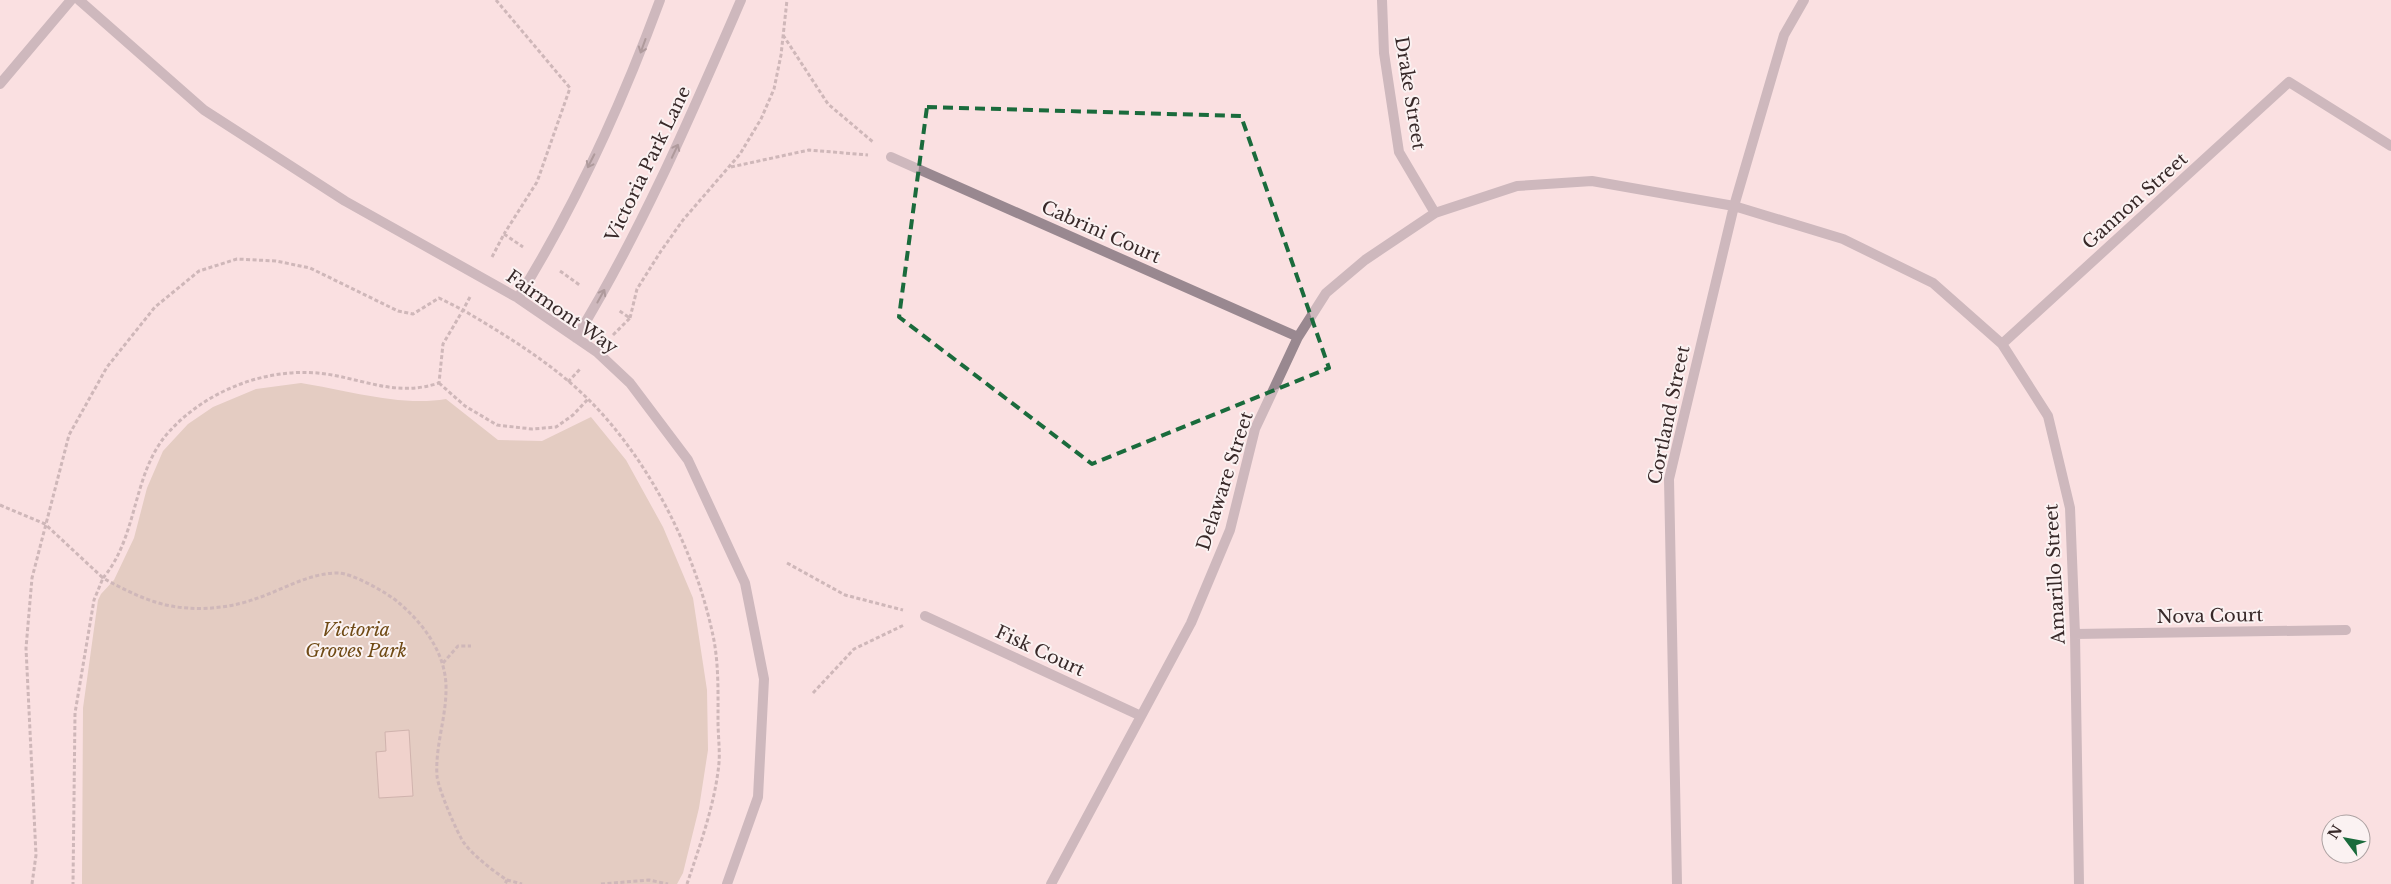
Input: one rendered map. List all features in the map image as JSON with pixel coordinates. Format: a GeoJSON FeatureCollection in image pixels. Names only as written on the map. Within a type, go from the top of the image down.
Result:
{"type":"FeatureCollection","features":[{"type":"Feature","properties":{"kind":"street"},"geometry":{"type":"LineString","coordinates":[[0,84],[70,0]]}},
{"type":"Feature","properties":{"kind":"street","name":"Fairmont Way"},"geometry":{"type":"LineString","coordinates":[[79,0],[204,110],[346,201],[518,298],[597,352],[630,383],[688,460],[745,583],[764,679],[758,797],[726,884]]}},
{"type":"Feature","properties":{"kind":"street"},"geometry":{"type":"LineString","coordinates":[[518,298],[542,259],[612,118],[660,0]]}},
{"type":"Feature","properties":{"kind":"street","name":"Victoria Park Lane"},"geometry":{"type":"LineString","coordinates":[[576,338],[600,298],[675,153],[741,0]]}},
{"type":"Feature","properties":{"kind":"street","name":"Drake Street"},"geometry":{"type":"LineString","coordinates":[[1382,0],[1384,53],[1399,152],[1435,213]]}},
{"type":"Feature","properties":{"kind":"street","name":"Cortland Street"},"geometry":{"type":"LineString","coordinates":[[1676,884],[1669,479],[1734,206],[1784,35],[1804,0]]}},
{"type":"Feature","properties":{"kind":"street","name":"Gannon Street"},"geometry":{"type":"LineString","coordinates":[[2002,344],[2289,82],[2391,146]]}},
{"type":"Feature","properties":{"kind":"street","name":"Cabrini Court"},"geometry":{"type":"LineString","coordinates":[[890,157],[1298,337]]}},
{"type":"Feature","properties":{"kind":"street","name":"Delaware Street"},"geometry":{"type":"LineString","coordinates":[[1051,884],[1191,623],[1230,530],[1255,429],[1298,337],[1326,293],[1365,260],[1435,213],[1517,186],[1592,181],[1734,206]]}},
{"type":"Feature","properties":{"kind":"street","name":"Amarillo Street"},"geometry":{"type":"LineString","coordinates":[[1734,206],[1843,239],[1933,283],[2002,344],[2048,416],[2070,508],[2075,634],[2079,884]]}},
{"type":"Feature","properties":{"kind":"street","name":"Fisk Court"},"geometry":{"type":"LineString","coordinates":[[925,616],[1141,716]]}},
{"type":"Feature","properties":{"kind":"street","name":"Nova Court"},"geometry":{"type":"LineString","coordinates":[[2075,634],[2346,630]]}},
{"type":"Feature","properties":{"kind":"path"},"geometry":{"type":"LineString","coordinates":[[496,0],[570,88],[537,182],[504,234]]}},
{"type":"Feature","properties":{"kind":"path"},"geometry":{"type":"LineString","coordinates":[[630,318],[637,289],[661,251],[683,220],[740,154],[761,119],[774,89],[787,0]]}},
{"type":"Feature","properties":{"kind":"path"},"geometry":{"type":"LineString","coordinates":[[783,35],[828,104],[890,157]]}},
{"type":"Feature","properties":{"kind":"path"},"geometry":{"type":"LineString","coordinates":[[729,167],[809,150],[890,157]]}},
{"type":"Feature","properties":{"kind":"path"},"geometry":{"type":"LineString","coordinates":[[32,884],[36,855],[26,648],[32,578],[69,435],[107,367],[155,307],[199,271],[237,259],[276,261],[310,268],[398,311],[413,314],[439,298],[463,310],[517,344],[588,399],[615,428],[644,468],[695,567],[713,632],[718,688],[719,763],[705,830],[688,884]]}},
{"type":"Feature","properties":{"kind":"path"},"geometry":{"type":"LineString","coordinates":[[439,383],[443,344],[463,310]]}},
{"type":"Feature","properties":{"kind":"path"},"geometry":{"type":"LineString","coordinates":[[73,884],[75,713],[94,600],[103,578],[111,569],[126,540],[134,509],[150,464],[167,434],[190,413],[225,390],[256,378],[292,373],[330,374],[385,387],[419,390],[439,383]]}},
{"type":"Feature","properties":{"kind":"path"},"geometry":{"type":"LineString","coordinates":[[439,383],[465,406],[497,425],[532,429],[556,426],[573,415],[588,399]]}},
{"type":"Feature","properties":{"kind":"path"},"geometry":{"type":"LineString","coordinates":[[0,505],[45,524],[103,578],[129,592],[187,608],[218,607],[255,600],[295,582],[339,572],[364,582],[398,602],[425,629],[443,664],[446,689],[437,777],[445,801],[464,842],[492,870],[507,880],[522,884]]}},
{"type":"Feature","properties":{"kind":"path"},"geometry":{"type":"LineString","coordinates":[[787,563],[845,595],[925,616]]}},
{"type":"Feature","properties":{"kind":"path"},"geometry":{"type":"LineString","coordinates":[[813,693],[854,649],[925,616]]}},
{"type":"Feature","properties":{"kind":"path"},"geometry":{"type":"LineString","coordinates":[[443,664],[458,646],[471,646]]}},
{"type":"Feature","properties":{"kind":"path"},"geometry":{"type":"LineString","coordinates":[[505,884],[507,880]]}},
{"type":"Feature","properties":{"kind":"path"},"geometry":{"type":"LineString","coordinates":[[601,884],[649,880],[668,884]]}},
{"type":"Feature","properties":{"kind":"highlighted area"},"geometry":{"type":"Polygon","coordinates":[[[927,107],[1241,116],[1329,368],[1092,464],[899,317],[927,107]]]}},
{"type":"Feature","properties":{"kind":"green space","name":"Victoria Groves Park"},"geometry":{"type":"Polygon","coordinates":[[[301,383],[392,399],[429,401],[446,399],[498,440],[542,441],[591,417],[626,460],[663,527],[693,598],[707,690],[708,750],[699,808],[683,873],[677,884],[82,884],[83,708],[98,600],[114,580],[134,538],[147,488],[163,451],[188,424],[213,407],[256,389],[301,383]]]}},
{"type":"Feature","properties":{"kind":"building"},"geometry":{"type":"Polygon","coordinates":[[[409,730],[413,796],[379,798],[376,752],[386,751],[385,732],[409,730]]]}}]}
